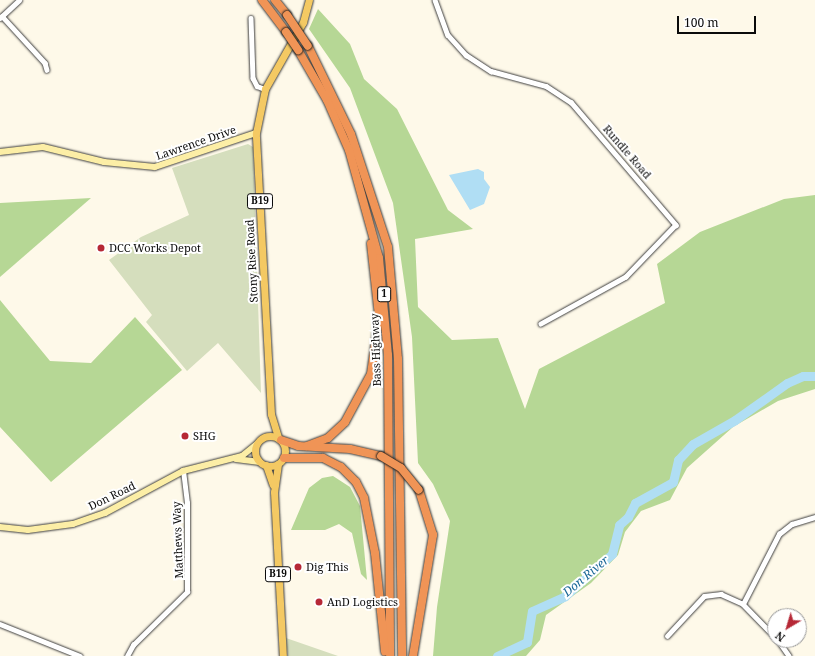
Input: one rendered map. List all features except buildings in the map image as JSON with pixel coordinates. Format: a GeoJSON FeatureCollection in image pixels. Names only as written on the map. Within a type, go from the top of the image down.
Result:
{"type":"FeatureCollection","features":[{"type":"Feature","properties":{"kind":"highway","name":"Bass Highway"},"geometry":{"type":"LineString","coordinates":[[262,0],[298,50],[334,116],[365,199],[386,312],[390,656]]}},
{"type":"Feature","properties":{"kind":"highway","name":"Bass Highway"},"geometry":{"type":"LineString","coordinates":[[275,0],[308,46],[351,134],[388,247],[398,360],[402,656]]}},
{"type":"Feature","properties":{"kind":"highway"},"geometry":{"type":"LineString","coordinates":[[307,446],[328,438],[345,422],[363,393],[375,360],[378,310],[365,199]]}},
{"type":"Feature","properties":{"kind":"highway"},"geometry":{"type":"LineString","coordinates":[[280,439],[307,446],[365,450],[381,456],[401,468],[419,490],[433,535],[412,656]]}},
{"type":"Feature","properties":{"kind":"highway"},"geometry":{"type":"LineString","coordinates":[[281,461],[323,458],[341,467],[356,482],[364,498],[375,553],[386,656]]}},
{"type":"Feature","properties":{"kind":"main road","name":"Stony Rise Road"},"geometry":{"type":"LineString","coordinates":[[280,439],[271,414],[256,132],[265,89],[303,22],[309,0]]}},
{"type":"Feature","properties":{"kind":"main road","name":"Lawrence Drive"},"geometry":{"type":"LineString","coordinates":[[0,152],[43,147],[104,162],[155,167],[256,132]]}},
{"type":"Feature","properties":{"kind":"main road","name":"Stony Rise Road"},"geometry":{"type":"LineString","coordinates":[[264,437],[271,414]]}},
{"type":"Feature","properties":{"kind":"main road"},"geometry":{"type":"LineString","coordinates":[[256,444],[264,437],[280,439]]}},
{"type":"Feature","properties":{"kind":"main road","name":"B19"},"geometry":{"type":"LineString","coordinates":[[280,439],[286,451],[281,461],[274,492],[283,656]]}},
{"type":"Feature","properties":{"kind":"main road","name":"B19"},"geometry":{"type":"LineString","coordinates":[[256,444],[255,453],[263,464],[274,492]]}},
{"type":"Feature","properties":{"kind":"main road","name":"Don Road"},"geometry":{"type":"LineString","coordinates":[[0,527],[28,530],[73,524],[105,513],[183,471],[242,456],[256,444]]}},
{"type":"Feature","properties":{"kind":"main road","name":"Don Road"},"geometry":{"type":"LineString","coordinates":[[228,460],[263,464]]}},
{"type":"Feature","properties":{"kind":"main road"},"geometry":{"type":"LineString","coordinates":[[263,464],[281,461]]}},
{"type":"Feature","properties":{"kind":"street"},"geometry":{"type":"LineString","coordinates":[[20,0],[1,17],[45,63],[47,70]]}},
{"type":"Feature","properties":{"kind":"street","name":"Rundle Road"},"geometry":{"type":"LineString","coordinates":[[435,0],[448,35],[466,55],[490,71],[546,86],[571,102],[676,225],[626,277],[541,324]]}},
{"type":"Feature","properties":{"kind":"street"},"geometry":{"type":"LineString","coordinates":[[250,18],[253,78],[257,86],[265,89]]}},
{"type":"Feature","properties":{"kind":"street","name":"Matthews Way"},"geometry":{"type":"LineString","coordinates":[[127,656],[132,645],[187,592],[187,510],[183,471]]}},
{"type":"Feature","properties":{"kind":"street"},"geometry":{"type":"LineString","coordinates":[[743,604],[779,534],[792,524],[815,517]]}},
{"type":"Feature","properties":{"kind":"street"},"geometry":{"type":"LineString","coordinates":[[667,636],[704,596],[721,594],[743,604],[767,629]]}},
{"type":"Feature","properties":{"kind":"street"},"geometry":{"type":"LineString","coordinates":[[0,624],[80,656]]}},
{"type":"Feature","properties":{"kind":"street"},"geometry":{"type":"LineString","coordinates":[[60,656],[63,650]]}},
{"type":"Feature","properties":{"kind":"green space"},"geometry":{"type":"Polygon","coordinates":[[[318,9],[350,44],[364,79],[397,109],[448,210],[473,229],[415,239],[418,307],[452,340],[498,338],[525,409],[539,369],[665,303],[657,264],[700,232],[784,199],[815,195],[815,389],[778,401],[733,427],[687,468],[670,500],[641,511],[625,532],[618,555],[591,583],[546,615],[540,640],[526,656],[433,656],[437,607],[450,521],[433,484],[418,463],[412,337],[393,203],[350,88],[309,29],[318,9]]]}},
{"type":"Feature","properties":{"kind":"green space"},"geometry":{"type":"Polygon","coordinates":[[[248,144],[253,147],[261,393],[218,343],[187,371],[146,322],[152,315],[109,260],[141,237],[189,215],[172,168],[248,144]]]}},
{"type":"Feature","properties":{"kind":"green space"},"geometry":{"type":"Polygon","coordinates":[[[91,198],[0,277],[0,203],[91,198]]]}},
{"type":"Feature","properties":{"kind":"green space"},"geometry":{"type":"Polygon","coordinates":[[[0,300],[50,361],[91,363],[135,317],[182,370],[51,482],[0,427],[0,300]]]}},
{"type":"Feature","properties":{"kind":"green space"},"geometry":{"type":"Polygon","coordinates":[[[333,476],[350,487],[360,506],[367,580],[361,574],[352,533],[339,524],[325,530],[291,530],[309,488],[322,478],[333,476]]]}},
{"type":"Feature","properties":{"kind":"green space"},"geometry":{"type":"Polygon","coordinates":[[[286,638],[338,656],[288,656],[286,638]]]}},
{"type":"Feature","properties":{"kind":"water"},"geometry":{"type":"Polygon","coordinates":[[[478,169],[484,172],[484,179],[490,187],[484,204],[470,210],[449,175],[478,169]]]}},
{"type":"Feature","properties":{"kind":"waterway","name":"Don River"},"geometry":{"type":"LineString","coordinates":[[497,656],[527,642],[532,611],[565,596],[612,554],[619,525],[628,517],[635,503],[673,482],[678,460],[693,444],[735,420],[787,383],[803,376],[815,376]]}},
{"type":"Feature","properties":{"kind":"place","name":"DCC Works Depot"},"geometry":{"type":"Point","coordinates":[101,248]}},
{"type":"Feature","properties":{"kind":"place","name":"SHG"},"geometry":{"type":"Point","coordinates":[185,436]}},
{"type":"Feature","properties":{"kind":"place","name":"Dig This"},"geometry":{"type":"Point","coordinates":[298,567]}},
{"type":"Feature","properties":{"kind":"place","name":"AnD Logistics"},"geometry":{"type":"Point","coordinates":[319,602]}}]}
